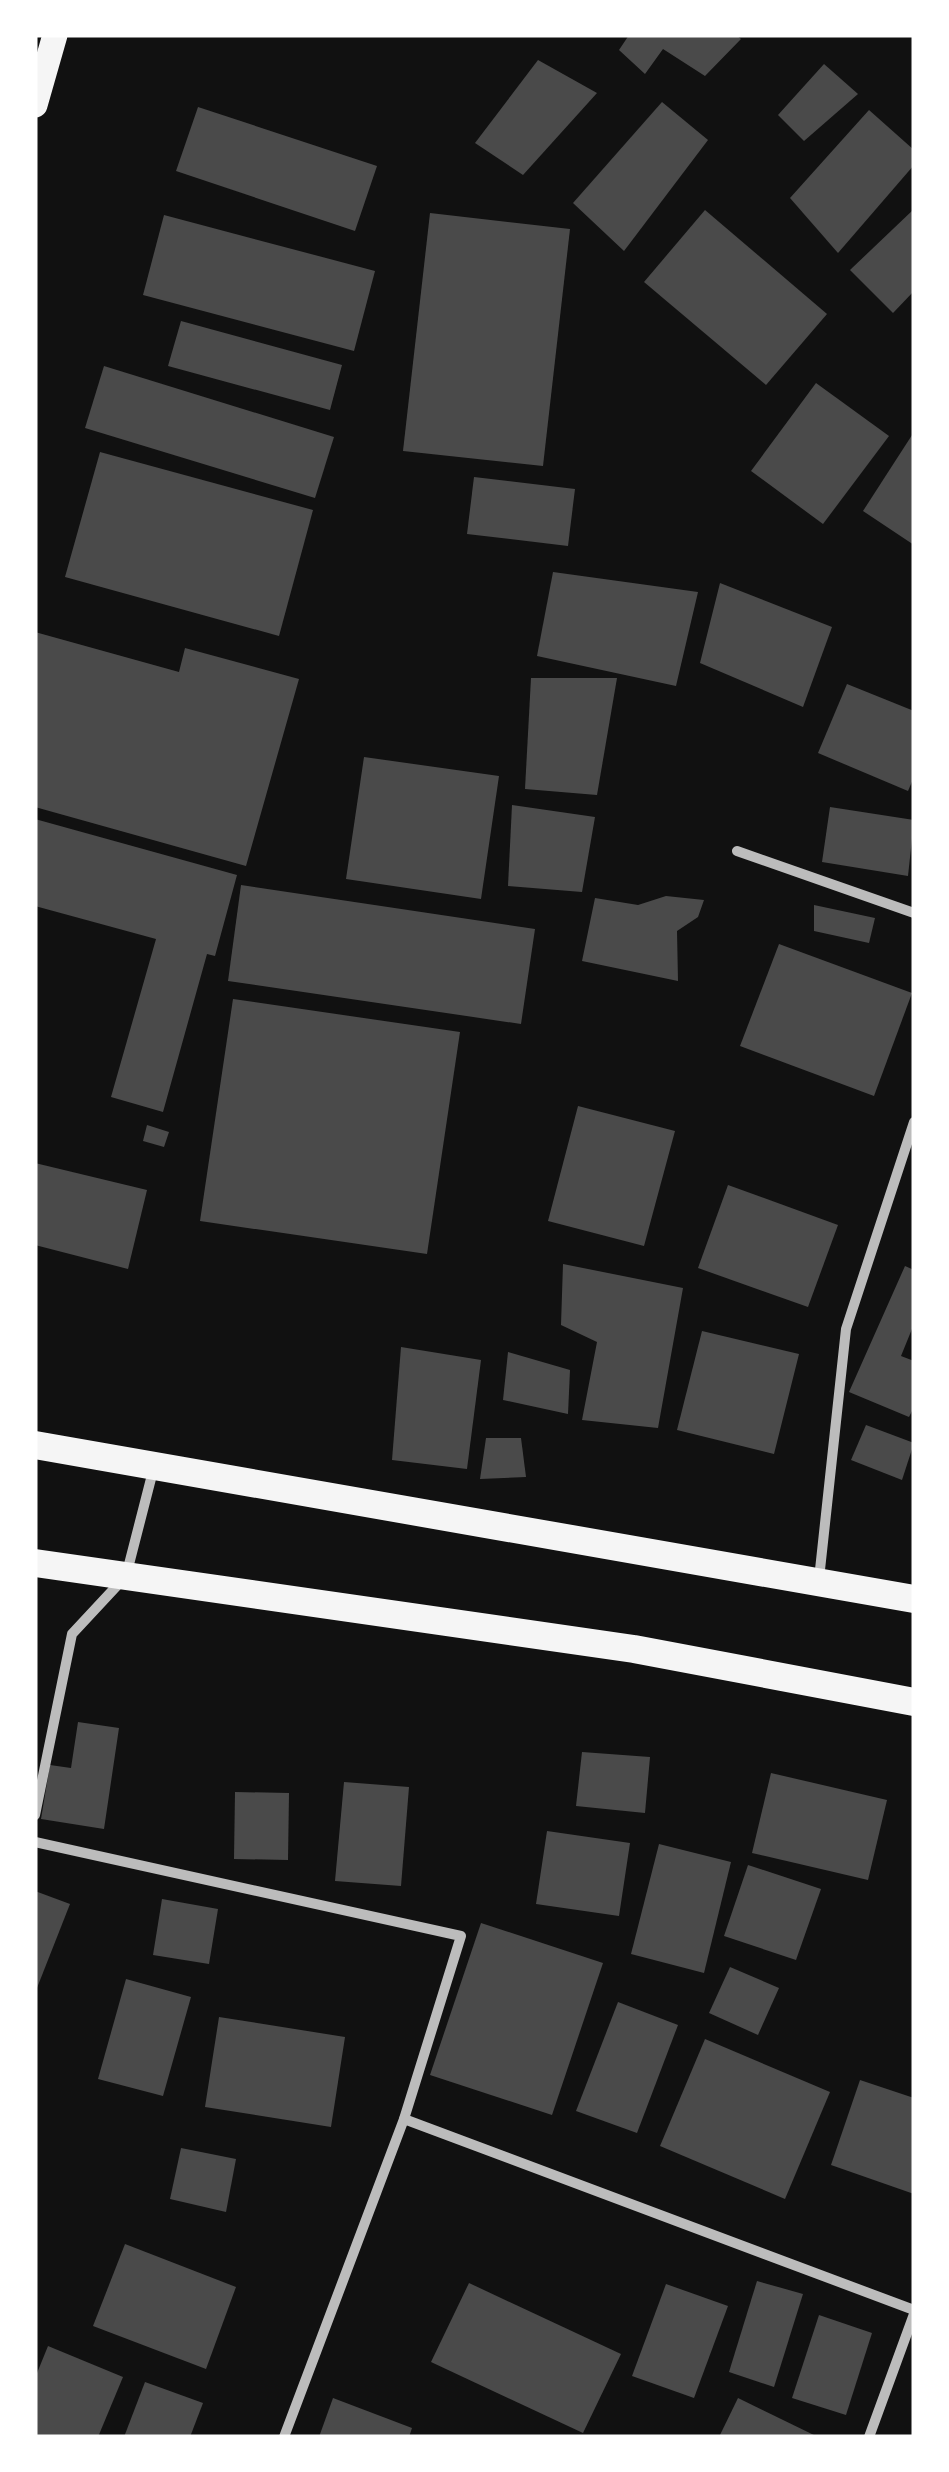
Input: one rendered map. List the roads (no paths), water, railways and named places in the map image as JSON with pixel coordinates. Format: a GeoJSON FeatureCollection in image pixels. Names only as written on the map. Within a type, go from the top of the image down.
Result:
{"type":"FeatureCollection","features":[{"type":"Feature","properties":{"kind":"highway"},"geometry":{"type":"LineString","coordinates":[[35,1445],[914,1599]]}},
{"type":"Feature","properties":{"kind":"highway"},"geometry":{"type":"LineString","coordinates":[[35,1563],[634,1649],[914,1702]]}},
{"type":"Feature","properties":{"kind":"main road"},"geometry":{"type":"LineString","coordinates":[[35,105],[46,48]]}},
{"type":"Feature","properties":{"kind":"street"},"geometry":{"type":"LineString","coordinates":[[737,851],[914,913]]}},
{"type":"Feature","properties":{"kind":"street"},"geometry":{"type":"LineString","coordinates":[[819,1583],[846,1329],[914,1122]]}},
{"type":"Feature","properties":{"kind":"street"},"geometry":{"type":"LineString","coordinates":[[35,1815],[72,1634],[126,1576],[154,1466]]}},
{"type":"Feature","properties":{"kind":"street"},"geometry":{"type":"LineString","coordinates":[[35,1842],[461,1936],[404,2119],[284,2437]]}},
{"type":"Feature","properties":{"kind":"street"},"geometry":{"type":"LineString","coordinates":[[404,2119],[914,2312],[869,2437]]}}]}
